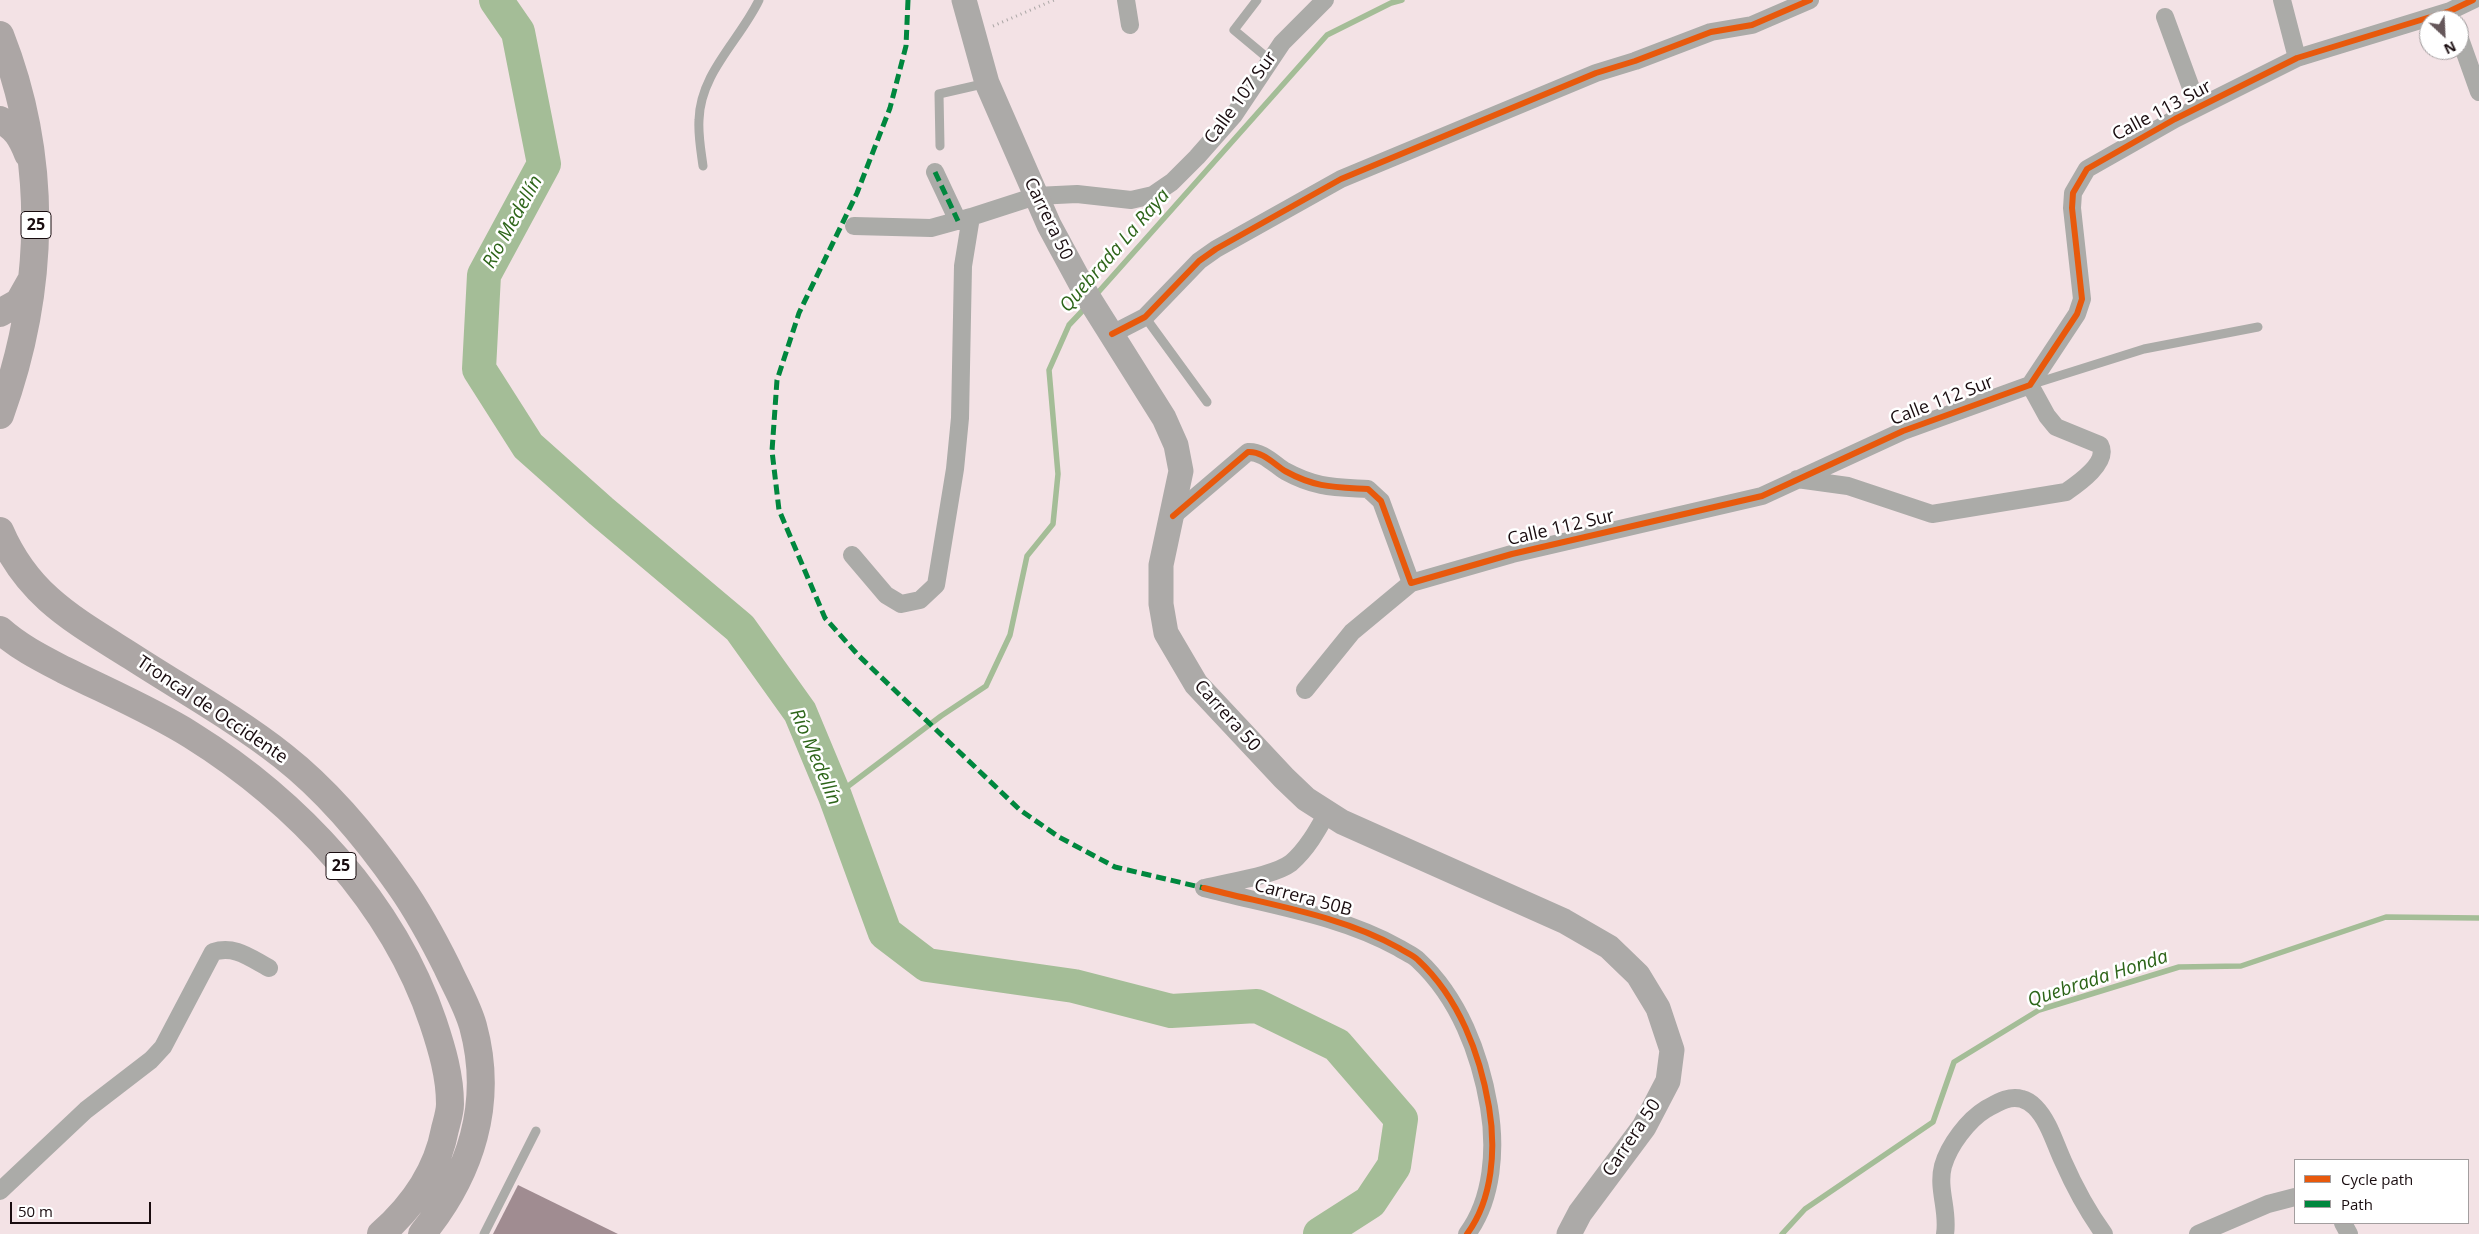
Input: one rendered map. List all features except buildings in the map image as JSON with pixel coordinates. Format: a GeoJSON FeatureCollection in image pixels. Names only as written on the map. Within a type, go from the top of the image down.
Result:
{"type":"FeatureCollection","features":[{"type":"Feature","properties":{"kind":"highway","name":"25"},"geometry":{"type":"LineString","coordinates":[[0,36],[11,63],[25,117],[34,172],[36,223],[34,274],[21,349],[0,415]]}},
{"type":"Feature","properties":{"kind":"highway"},"geometry":{"type":"LineString","coordinates":[[0,120],[7,123],[21,136],[34,172]]}},
{"type":"Feature","properties":{"kind":"highway"},"geometry":{"type":"LineString","coordinates":[[0,313],[19,302],[28,289],[34,274]]}},
{"type":"Feature","properties":{"kind":"highway","name":"Troncal de Occidente"},"geometry":{"type":"LineString","coordinates":[[0,531],[18,567],[58,610],[250,732],[284,756],[346,816],[376,852],[434,938],[462,996],[473,1027],[478,1052],[480,1092],[476,1128],[463,1170],[442,1210],[422,1234]]}},
{"type":"Feature","properties":{"kind":"highway","name":"Troncal de Occidente"},"geometry":{"type":"LineString","coordinates":[[0,630],[28,651],[190,734],[249,777],[296,818],[333,857],[380,914],[395,937],[426,1000],[447,1071],[450,1105],[442,1148],[431,1173],[420,1193],[398,1219],[381,1234]]}},
{"type":"Feature","properties":{"kind":"main road","name":"Carrera 50"},"geometry":{"type":"LineString","coordinates":[[964,0],[987,83],[1049,225],[1091,301],[1164,418],[1176,445],[1181,472],[1162,565],[1160,604],[1166,633],[1196,684],[1306,799],[1350,826],[1564,921],[1609,947],[1638,975],[1658,1008],[1672,1050],[1668,1081],[1644,1127],[1580,1212],[1569,1234]]}},
{"type":"Feature","properties":{"kind":"street"},"geometry":{"type":"LineString","coordinates":[[1126,0],[1130,25]]}},
{"type":"Feature","properties":{"kind":"street","name":"Calle 107 Sur"},"geometry":{"type":"LineString","coordinates":[[854,226],[931,228],[1036,196],[1077,194],[1131,200],[1153,195],[1172,182],[1234,115],[1282,43],[1325,0]]}},
{"type":"Feature","properties":{"kind":"street"},"geometry":{"type":"LineString","coordinates":[[1112,334],[1145,317],[1199,261],[1216,249],[1341,179],[1596,73],[1635,61],[1710,32],[1752,25],[1810,0]]}},
{"type":"Feature","properties":{"kind":"street"},"geometry":{"type":"LineString","coordinates":[[2282,0],[2297,58]]}},
{"type":"Feature","properties":{"kind":"street","name":"Calle 113 Sur"},"geometry":{"type":"LineString","coordinates":[[2460,10],[2473,0]]}},
{"type":"Feature","properties":{"kind":"street"},"geometry":{"type":"LineString","coordinates":[[2164,17],[2198,107]]}},
{"type":"Feature","properties":{"kind":"street","name":"Calle 113 Sur"},"geometry":{"type":"LineString","coordinates":[[2030,385],[2077,314],[2082,300],[2072,208],[2073,192],[2087,169],[2198,107],[2297,58],[2419,25]]}},
{"type":"Feature","properties":{"kind":"street"},"geometry":{"type":"LineString","coordinates":[[2468,60],[2479,92]]}},
{"type":"Feature","properties":{"kind":"street"},"geometry":{"type":"LineString","coordinates":[[852,555],[886,595],[901,604],[920,600],[936,585],[955,469],[960,418],[965,219],[935,172]]}},
{"type":"Feature","properties":{"kind":"street"},"geometry":{"type":"LineString","coordinates":[[1797,479],[1848,486],[1932,514],[2066,492],[2082,480],[2101,458],[2102,449],[2100,444],[2056,427],[2047,416],[2030,385]]}},
{"type":"Feature","properties":{"kind":"street","name":"Calle 112 Sur"},"geometry":{"type":"LineString","coordinates":[[1411,583],[1512,554],[1762,496],[1904,431],[2030,385]]}},
{"type":"Feature","properties":{"kind":"street"},"geometry":{"type":"LineString","coordinates":[[1173,516],[1248,452],[1256,452],[1286,471],[1319,486],[1368,489],[1381,501],[1411,583],[1352,632],[1305,690]]}},
{"type":"Feature","properties":{"kind":"street","name":"Carrera 50B"},"geometry":{"type":"LineString","coordinates":[[1327,812],[1311,841],[1290,864],[1274,872],[1204,888],[1344,924],[1381,938],[1418,959],[1442,989],[1469,1032],[1485,1082],[1494,1135],[1489,1180],[1476,1222],[1467,1234]]}},
{"type":"Feature","properties":{"kind":"street"},"geometry":{"type":"LineString","coordinates":[[0,1191],[86,1110],[151,1060],[163,1047],[213,952],[235,949],[269,968]]}},
{"type":"Feature","properties":{"kind":"street"},"geometry":{"type":"LineString","coordinates":[[1945,1234],[1945,1215],[1940,1180],[1943,1165],[1951,1148],[1981,1112],[2000,1101],[2011,1098],[2022,1099],[2034,1106],[2044,1120],[2066,1168],[2104,1234]]}},
{"type":"Feature","properties":{"kind":"street"},"geometry":{"type":"LineString","coordinates":[[2198,1234],[2268,1204],[2294,1197]]}},
{"type":"Feature","properties":{"kind":"lane"},"geometry":{"type":"LineString","coordinates":[[703,166],[698,120],[702,95],[723,55],[759,0]]}},
{"type":"Feature","properties":{"kind":"lane"},"geometry":{"type":"LineString","coordinates":[[1257,0],[1234,30],[1270,60]]}},
{"type":"Feature","properties":{"kind":"lane"},"geometry":{"type":"LineString","coordinates":[[940,146],[939,94],[987,83]]}},
{"type":"Feature","properties":{"kind":"lane"},"geometry":{"type":"LineString","coordinates":[[1145,317],[1207,402]]}},
{"type":"Feature","properties":{"kind":"lane","name":"Calle 112 Sur"},"geometry":{"type":"LineString","coordinates":[[2030,385],[2144,349],[2258,327]]}},
{"type":"Feature","properties":{"kind":"lane"},"geometry":{"type":"LineString","coordinates":[[484,1234],[536,1131]]}},
{"type":"Feature","properties":{"kind":"path"},"geometry":{"type":"LineString","coordinates":[[972,34],[1054,0]]}},
{"type":"Feature","properties":{"kind":"waterway","name":"Río Medellín"},"geometry":{"type":"LineString","coordinates":[[496,0],[518,32],[544,164],[484,275],[479,369],[528,446],[601,511],[740,628],[800,712],[835,796],[885,933],[927,965],[1074,986],[1171,1011],[1257,1006],[1337,1045],[1401,1119],[1394,1166],[1370,1202],[1320,1234]]}},
{"type":"Feature","properties":{"kind":"waterway","name":"Quebrada La Raya"},"geometry":{"type":"LineString","coordinates":[[1094,297],[1327,35],[1391,3],[1402,0]]}},
{"type":"Feature","properties":{"kind":"waterway","name":"Quebrada La Raya"},"geometry":{"type":"LineString","coordinates":[[835,796],[941,716],[986,686],[1010,635],[1027,556],[1053,524],[1058,474],[1049,370],[1069,325],[1087,306]]}},
{"type":"Feature","properties":{"kind":"waterway","name":"Quebrada Honda"},"geometry":{"type":"LineString","coordinates":[[1782,1234],[1805,1209],[1933,1122],[1954,1062],[2039,1010],[2179,967],[2241,966],[2386,917],[2479,918]]}},
{"type":"Feature","properties":{"kind":"marked path"},"geometry":{"type":"LineString","coordinates":[[908,0],[906,46],[890,108],[857,193],[799,313],[777,380],[772,451],[779,510],[825,618],[859,656],[1020,810],[1059,837],[1115,867],[1204,888]]}},
{"type":"Feature","properties":{"kind":"marked path"},"geometry":{"type":"LineString","coordinates":[[935,172],[958,221]]}},
{"type":"Feature","properties":{"kind":"cycle path"},"geometry":{"type":"LineString","coordinates":[[1112,334],[1145,317],[1199,261],[1216,249],[1341,179],[1596,73],[1635,61],[1711,32],[1752,25],[1810,0]]}},
{"type":"Feature","properties":{"kind":"cycle path"},"geometry":{"type":"LineString","coordinates":[[1173,516],[1248,452],[1253,452],[1268,458],[1285,471],[1306,481],[1325,486],[1368,489],[1381,501],[1411,583],[1512,554],[1762,496],[1903,431],[2030,385],[2077,314],[2082,299],[2072,208],[2073,193],[2087,169],[2175,119],[2297,58],[2450,11],[2473,0]]}},
{"type":"Feature","properties":{"kind":"cycle path"},"geometry":{"type":"LineString","coordinates":[[1204,888],[1304,912],[1353,927],[1416,958],[1445,992],[1466,1028],[1473,1047],[1485,1087],[1491,1123],[1492,1156],[1487,1189],[1476,1220],[1467,1234]]}}]}
